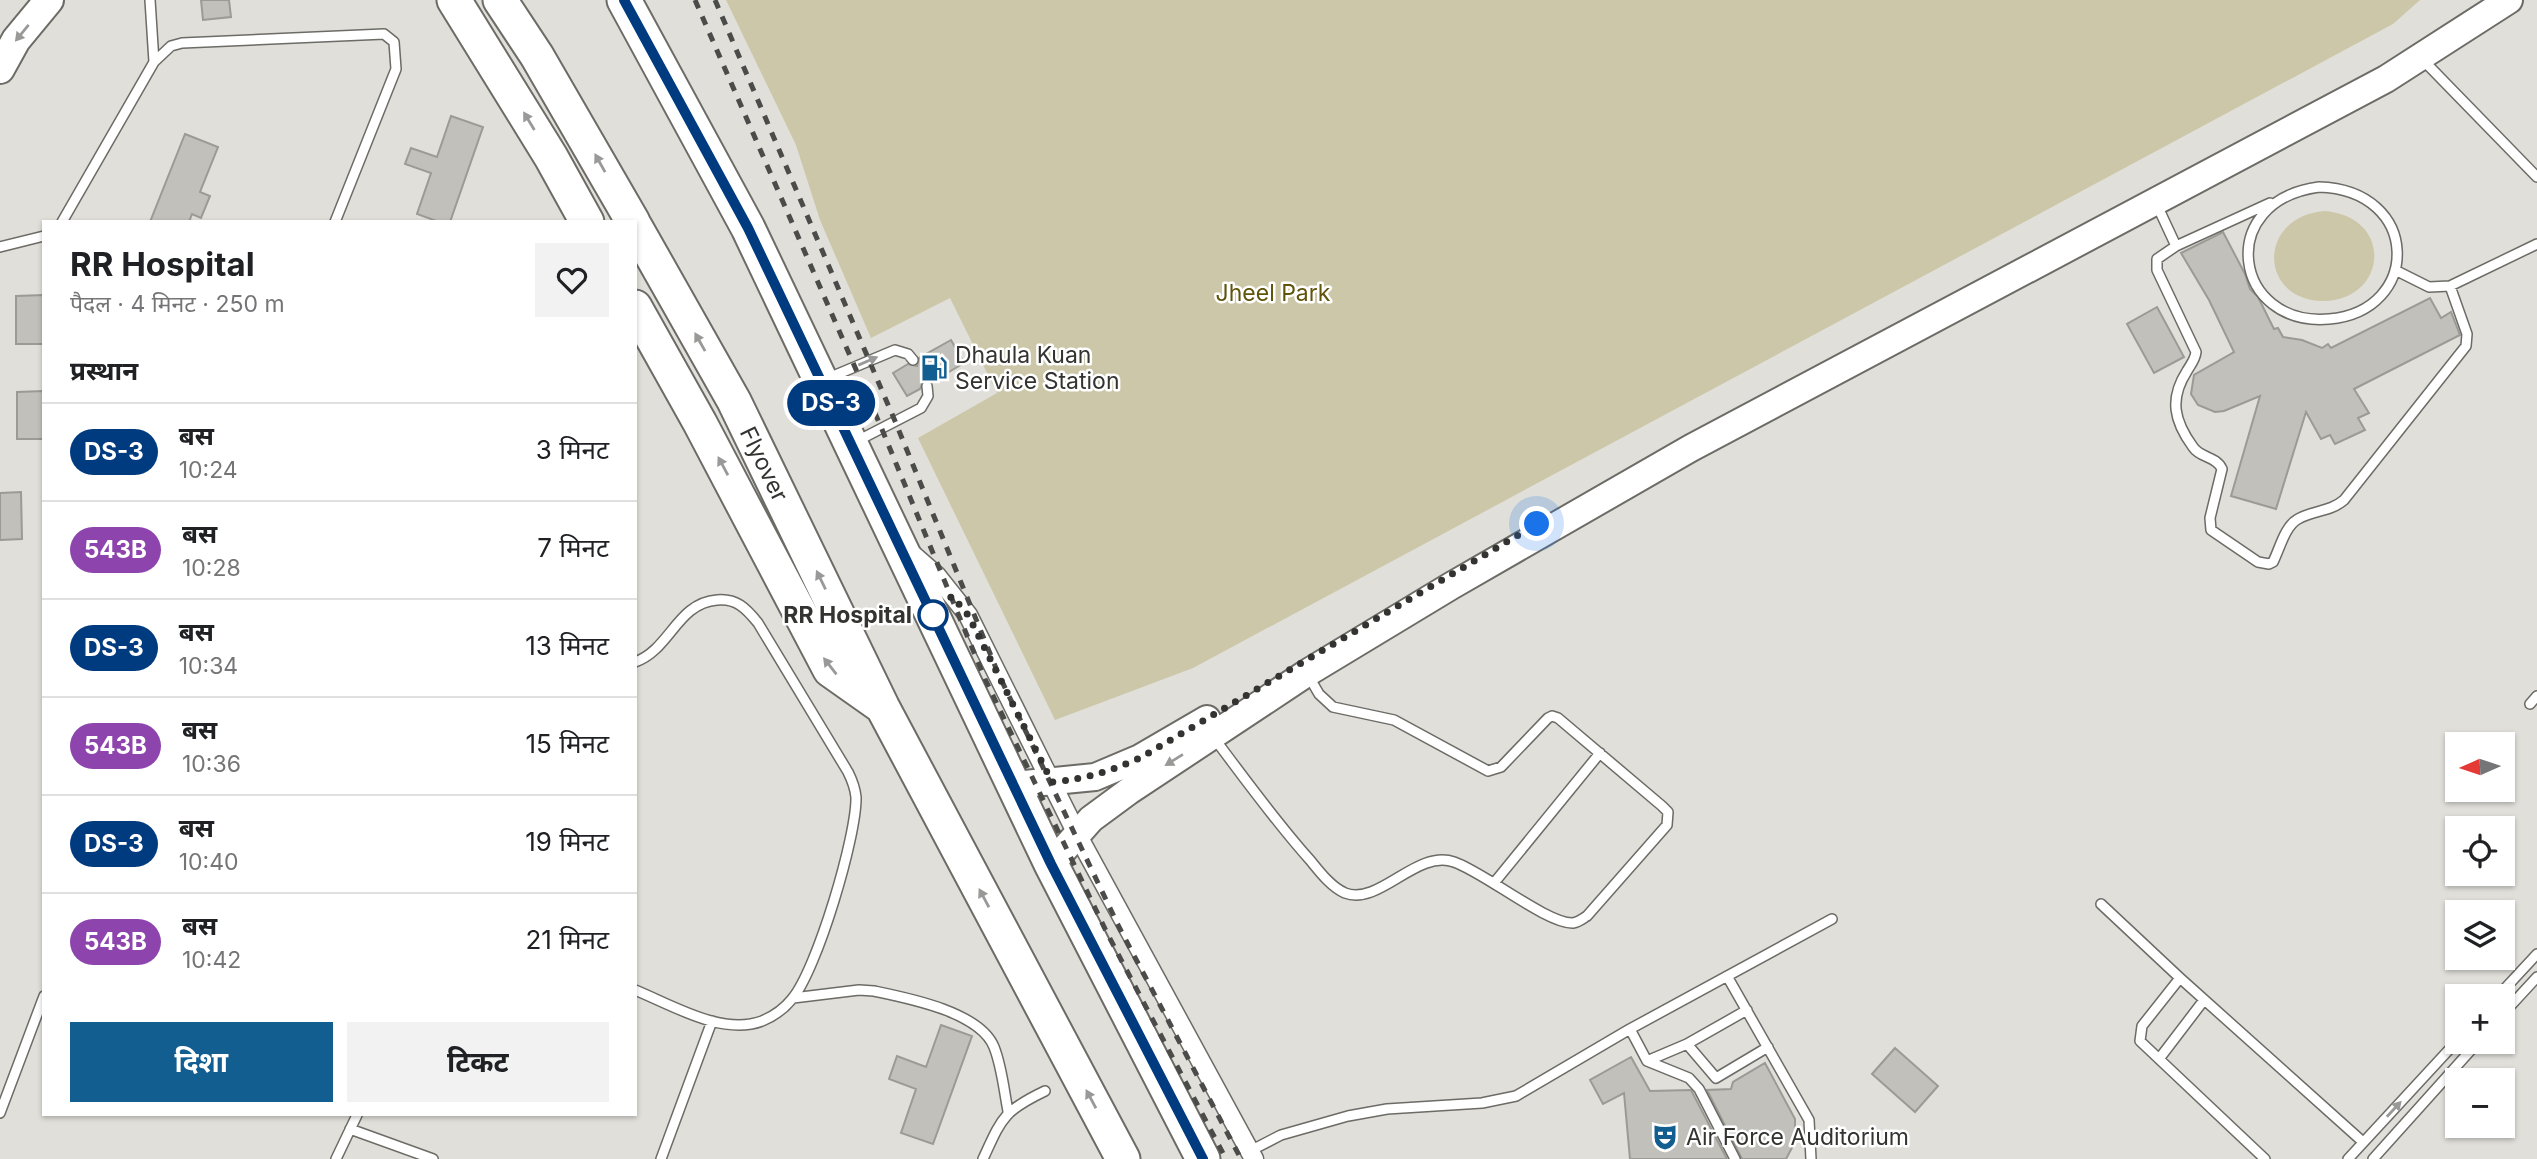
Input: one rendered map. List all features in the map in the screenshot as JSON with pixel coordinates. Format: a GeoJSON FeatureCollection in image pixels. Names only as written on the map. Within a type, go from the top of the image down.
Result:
{"type":"FeatureCollection","features":[{"type":"Feature","properties":{"kind":"highway"},"geometry":{"type":"LineString","coordinates":[[454,0],[586,220]]}},
{"type":"Feature","properties":{"kind":"highway","name":"Flyover"},"geometry":{"type":"LineString","coordinates":[[500,0],[557,90],[632,220]]}},
{"type":"Feature","properties":{"kind":"highway"},"geometry":{"type":"LineString","coordinates":[[624,0],[748,228],[1051,864],[1203,1159]]}},
{"type":"Feature","properties":{"kind":"highway","name":"Flyover"},"geometry":{"type":"LineString","coordinates":[[637,229],[734,401],[883,708],[1123,1159]]}},
{"type":"Feature","properties":{"kind":"highway"},"geometry":{"type":"LineString","coordinates":[[637,311],[700,423],[830,670],[883,708]]}},
{"type":"Feature","properties":{"kind":"main road"},"geometry":{"type":"LineString","coordinates":[[0,69],[16,40],[49,0]]}},
{"type":"Feature","properties":{"kind":"main road"},"geometry":{"type":"LineString","coordinates":[[1051,864],[1078,836],[1122,780],[1206,720],[1678,442],[2426,38],[2481,0]]}},
{"type":"Feature","properties":{"kind":"main road"},"geometry":{"type":"LineString","coordinates":[[1014,785],[1080,779],[1122,780],[1213,736],[1307,673],[1463,579],[1691,448],[2386,79],[2509,0]]}},
{"type":"Feature","properties":{"kind":"street"},"geometry":{"type":"LineString","coordinates":[[897,540],[937,576],[968,615],[1078,836],[1252,1155]]}},
{"type":"Feature","properties":{"kind":"lane"},"geometry":{"type":"LineString","coordinates":[[150,0],[154,62]]}},
{"type":"Feature","properties":{"kind":"lane"},"geometry":{"type":"LineString","coordinates":[[63,220],[154,62],[171,46],[182,43],[384,34],[394,43],[396,69],[336,220]]}},
{"type":"Feature","properties":{"kind":"lane"},"geometry":{"type":"LineString","coordinates":[[2421,58],[2537,177]]}},
{"type":"Feature","properties":{"kind":"lane"},"geometry":{"type":"LineString","coordinates":[[2289,194],[2265,211],[2250,236],[2250,270],[2259,290],[2269,300],[2295,315],[2318,319],[2342,317],[2370,304],[2381,295],[2395,270],[2397,242],[2393,229],[2386,216],[2364,197],[2335,187],[2304,189],[2289,194],[2176,246],[2157,259],[2157,270],[2196,352],[2174,401],[2174,409],[2195,450],[2218,462],[2222,469],[2210,518],[2211,530],[2258,562],[2273,562],[2289,528],[2298,519],[2329,510],[2344,500],[2466,346],[2467,334],[2450,286]]}},
{"type":"Feature","properties":{"kind":"lane"},"geometry":{"type":"LineString","coordinates":[[2156,202],[2176,246]]}},
{"type":"Feature","properties":{"kind":"lane"},"geometry":{"type":"LineString","coordinates":[[0,247],[42,237]]}},
{"type":"Feature","properties":{"kind":"lane"},"geometry":{"type":"LineString","coordinates":[[2395,270],[2430,287],[2450,286],[2537,244]]}},
{"type":"Feature","properties":{"kind":"lane"},"geometry":{"type":"LineString","coordinates":[[821,382],[895,351],[908,354],[914,360]]}},
{"type":"Feature","properties":{"kind":"lane"},"geometry":{"type":"LineString","coordinates":[[851,444],[920,408],[928,396],[927,386]]}},
{"type":"Feature","properties":{"kind":"lane"},"geometry":{"type":"LineString","coordinates":[[637,661],[653,652],[689,609],[713,600],[726,599],[747,609],[758,622],[853,783],[856,811],[817,954],[793,998],[778,1013],[760,1022],[742,1025],[712,1021],[637,991]]}},
{"type":"Feature","properties":{"kind":"lane"},"geometry":{"type":"LineString","coordinates":[[1213,736],[1287,834],[1319,871],[1343,892],[1355,895],[1369,892],[1423,864],[1443,859],[1462,865],[1560,921],[1579,922],[1667,825],[1668,813],[1662,806],[1564,722],[1552,716],[1501,766],[1488,771],[1394,720],[1333,706],[1318,694],[1307,673]]}},
{"type":"Feature","properties":{"kind":"lane"},"geometry":{"type":"LineString","coordinates":[[2530,704],[2537,696]]}},
{"type":"Feature","properties":{"kind":"lane"},"geometry":{"type":"LineString","coordinates":[[1494,884],[1600,753]]}},
{"type":"Feature","properties":{"kind":"lane"},"geometry":{"type":"LineString","coordinates":[[2101,904],[2363,1142]]}},
{"type":"Feature","properties":{"kind":"lane"},"geometry":{"type":"LineString","coordinates":[[1252,1155],[1281,1135],[1338,1118],[1387,1109],[1482,1103],[1516,1096],[1630,1029],[1832,919]]}},
{"type":"Feature","properties":{"kind":"lane"},"geometry":{"type":"LineString","coordinates":[[2509,984],[2537,954]]}},
{"type":"Feature","properties":{"kind":"lane"},"geometry":{"type":"LineString","coordinates":[[1727,976],[1809,1120],[1811,1159]]}},
{"type":"Feature","properties":{"kind":"lane"},"geometry":{"type":"LineString","coordinates":[[2515,1001],[2537,977]]}},
{"type":"Feature","properties":{"kind":"lane"},"geometry":{"type":"LineString","coordinates":[[2180,978],[2142,1026],[2140,1041],[2265,1159]]}},
{"type":"Feature","properties":{"kind":"lane"},"geometry":{"type":"LineString","coordinates":[[793,998],[859,990],[874,991],[960,1015],[986,1034],[994,1046],[1008,1111]]}},
{"type":"Feature","properties":{"kind":"lane"},"geometry":{"type":"LineString","coordinates":[[2159,1059],[2204,999]]}},
{"type":"Feature","properties":{"kind":"lane"},"geometry":{"type":"LineString","coordinates":[[0,1113],[42,1001]]}},
{"type":"Feature","properties":{"kind":"lane"},"geometry":{"type":"LineString","coordinates":[[1647,1061],[1687,1044],[1748,1010]]}},
{"type":"Feature","properties":{"kind":"lane"},"geometry":{"type":"LineString","coordinates":[[661,1159],[712,1021]]}},
{"type":"Feature","properties":{"kind":"lane"},"geometry":{"type":"LineString","coordinates":[[1630,1029],[1647,1061],[1689,1078],[1699,1088],[1735,1159]]}},
{"type":"Feature","properties":{"kind":"lane"},"geometry":{"type":"LineString","coordinates":[[1687,1044],[1716,1078],[1768,1047]]}},
{"type":"Feature","properties":{"kind":"lane"},"geometry":{"type":"LineString","coordinates":[[2348,1159],[2445,1054]]}},
{"type":"Feature","properties":{"kind":"lane"},"geometry":{"type":"LineString","coordinates":[[2374,1159],[2467,1054]]}},
{"type":"Feature","properties":{"kind":"lane"},"geometry":{"type":"LineString","coordinates":[[983,1159],[1008,1111],[1045,1091]]}},
{"type":"Feature","properties":{"kind":"lane"},"geometry":{"type":"LineString","coordinates":[[336,1159],[357,1116]]}},
{"type":"Feature","properties":{"kind":"lane"},"geometry":{"type":"LineString","coordinates":[[351,1129],[433,1159]]}},
{"type":"Feature","properties":{"kind":"green space","name":"Jheel Park"},"geometry":{"type":"Polygon","coordinates":[[[726,0],[2420,0],[2393,24],[1193,668],[1055,720],[918,438],[997,393],[950,298],[871,338],[820,220],[796,145],[726,0]]]}},
{"type":"Feature","properties":{"kind":"green space"},"geometry":{"type":"Polygon","coordinates":[[[2325,211],[2348,217],[2363,228],[2372,242],[2374,258],[2370,274],[2360,288],[2344,297],[2323,301],[2302,297],[2286,287],[2277,273],[2274,258],[2277,241],[2287,227],[2303,216],[2325,211]]]}},
{"type":"Feature","properties":{"kind":"building"},"geometry":{"type":"Polygon","coordinates":[[[201,0],[229,0],[231,17],[203,20],[201,0]]]}},
{"type":"Feature","properties":{"kind":"building"},"geometry":{"type":"Polygon","coordinates":[[[451,116],[483,127],[451,220],[434,220],[417,214],[431,173],[405,164],[411,148],[437,157],[451,116]]]}},
{"type":"Feature","properties":{"kind":"building"},"geometry":{"type":"Polygon","coordinates":[[[185,134],[218,147],[200,192],[210,196],[201,218],[192,214],[190,220],[151,220],[185,134]]]}},
{"type":"Feature","properties":{"kind":"building"},"geometry":{"type":"Polygon","coordinates":[[[2223,232],[2250,289],[2258,297],[2274,329],[2278,328],[2283,337],[2302,340],[2322,348],[2328,344],[2331,348],[2430,298],[2441,318],[2451,312],[2460,335],[2354,389],[2369,413],[2358,418],[2365,430],[2335,444],[2330,435],[2321,439],[2306,412],[2276,509],[2231,496],[2260,396],[2215,412],[2198,405],[2191,394],[2194,375],[2234,352],[2209,300],[2181,253],[2223,232]]]}},
{"type":"Feature","properties":{"kind":"building"},"geometry":{"type":"Polygon","coordinates":[[[42,295],[42,344],[16,344],[16,296],[42,295]]]}},
{"type":"Feature","properties":{"kind":"building"},"geometry":{"type":"Polygon","coordinates":[[[2157,307],[2184,357],[2154,373],[2127,324],[2157,307]]]}},
{"type":"Feature","properties":{"kind":"building"},"geometry":{"type":"Polygon","coordinates":[[[951,340],[964,363],[932,382],[924,380],[920,389],[907,396],[893,373],[908,364],[917,366],[919,358],[951,340]]]}},
{"type":"Feature","properties":{"kind":"building"},"geometry":{"type":"Polygon","coordinates":[[[42,391],[42,439],[17,439],[17,392],[42,391]]]}},
{"type":"Feature","properties":{"kind":"building"},"geometry":{"type":"Polygon","coordinates":[[[21,492],[22,539],[0,540],[0,493],[21,492]]]}},
{"type":"Feature","properties":{"kind":"building"},"geometry":{"type":"Polygon","coordinates":[[[941,1025],[972,1036],[933,1144],[901,1133],[916,1089],[889,1079],[897,1056],[926,1067],[941,1025]]]}},
{"type":"Feature","properties":{"kind":"building"},"geometry":{"type":"Polygon","coordinates":[[[1895,1048],[1938,1086],[1915,1112],[1872,1074],[1895,1048]]]}},
{"type":"Feature","properties":{"kind":"building"},"geometry":{"type":"Polygon","coordinates":[[[1631,1057],[1650,1091],[1691,1090],[1727,1159],[1630,1159],[1624,1093],[1603,1104],[1590,1080],[1631,1057]]]}},
{"type":"Feature","properties":{"kind":"building"},"geometry":{"type":"Polygon","coordinates":[[[1765,1063],[1795,1119],[1795,1142],[1786,1159],[1742,1159],[1707,1090],[1731,1089],[1733,1082],[1765,1063]]]}},
{"type":"Feature","properties":{"kind":"railway"},"geometry":{"type":"LineString","coordinates":[[695,0],[881,427],[985,679],[1107,933],[1226,1159]]}},
{"type":"Feature","properties":{"kind":"railway"},"geometry":{"type":"LineString","coordinates":[[715,0],[895,421],[998,673],[1119,927],[1241,1159]]}},
{"type":"Feature","properties":{"kind":"bus line","name":"DS-3"},"geometry":{"type":"LineString","coordinates":[[624,0],[748,228],[1051,864],[1203,1159]]}},
{"type":"Feature","properties":{"kind":"place","name":"Dhaula Kuan Service Station"},"geometry":{"type":"Point","coordinates":[934,368]}},
{"type":"Feature","properties":{"kind":"place","name":"RR Hospital"},"geometry":{"type":"Point","coordinates":[933,615]}},
{"type":"Feature","properties":{"kind":"place","name":"Air Force Auditorium"},"geometry":{"type":"Point","coordinates":[1665,1137]}},
{"type":"Feature","properties":{"kind":"route"},"geometry":{"type":"LineString","coordinates":[[933,615],[952,596],[968,615],[1052,782],[1080,779],[1115,769],[1140,758],[1537,524]]}}]}
